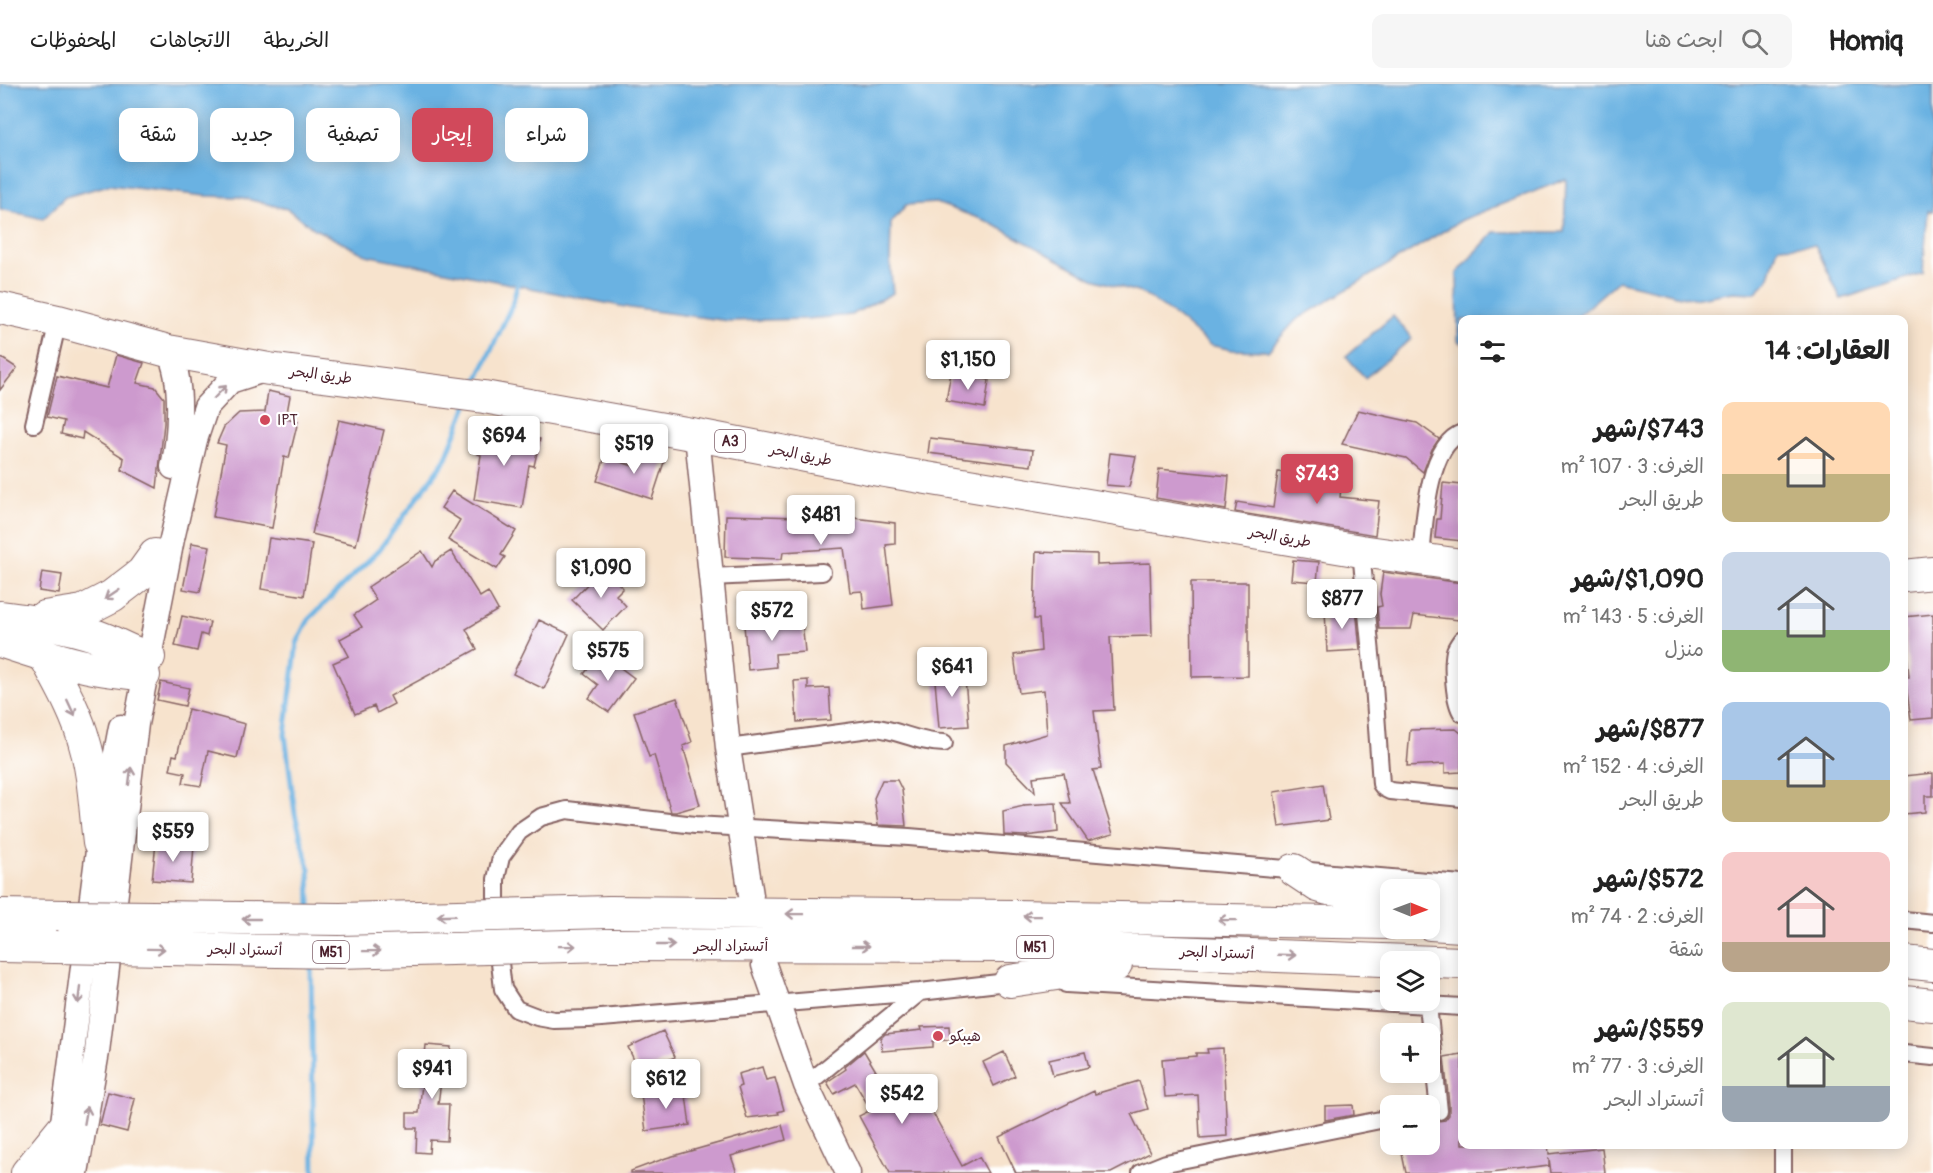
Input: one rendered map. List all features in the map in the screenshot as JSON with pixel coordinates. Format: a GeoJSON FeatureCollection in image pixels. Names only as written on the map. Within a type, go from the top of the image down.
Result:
{"type":"FeatureCollection","features":[{"type":"Feature","properties":{"kind":"highway","name":"طريق البحر"},"geometry":{"type":"LineString","coordinates":[[0,308],[168,351],[269,369],[483,397],[879,470],[1361,551],[1458,564]]}},
{"type":"Feature","properties":{"kind":"highway"},"geometry":{"type":"LineString","coordinates":[[13,619],[82,611],[112,596],[142,573],[155,555]]}},
{"type":"Feature","properties":{"kind":"highway"},"geometry":{"type":"LineString","coordinates":[[1908,576],[1933,573]]}},
{"type":"Feature","properties":{"kind":"highway"},"geometry":{"type":"LineString","coordinates":[[13,619],[81,630],[108,639],[140,665]]}},
{"type":"Feature","properties":{"kind":"highway"},"geometry":{"type":"LineString","coordinates":[[0,641],[96,669],[140,665]]}},
{"type":"Feature","properties":{"kind":"highway"},"geometry":{"type":"LineString","coordinates":[[45,656],[75,714],[84,741],[99,843]]}},
{"type":"Feature","properties":{"kind":"highway"},"geometry":{"type":"LineString","coordinates":[[1294,870],[1318,886],[1328,889],[1380,894]]}},
{"type":"Feature","properties":{"kind":"highway"},"geometry":{"type":"LineString","coordinates":[[0,898],[53,916]]}},
{"type":"Feature","properties":{"kind":"highway"},"geometry":{"type":"LineString","coordinates":[[1440,899],[1458,901]]}},
{"type":"Feature","properties":{"kind":"highway","name":"أتستراد البحر"},"geometry":{"type":"LineString","coordinates":[[0,915],[340,919],[610,912],[1380,923]]}},
{"type":"Feature","properties":{"kind":"highway"},"geometry":{"type":"LineString","coordinates":[[1440,925],[1458,926]]}},
{"type":"Feature","properties":{"kind":"highway","name":"أتستراد البحر"},"geometry":{"type":"LineString","coordinates":[[0,946],[339,952],[607,945],[1012,946],[1219,952],[1458,963]]}},
{"type":"Feature","properties":{"kind":"highway"},"geometry":{"type":"LineString","coordinates":[[1010,981],[1081,969],[1219,952]]}},
{"type":"Feature","properties":{"kind":"highway"},"geometry":{"type":"LineString","coordinates":[[1908,962],[1933,965]]}},
{"type":"Feature","properties":{"kind":"highway"},"geometry":{"type":"LineString","coordinates":[[1908,1002],[1933,1005]]}},
{"type":"Feature","properties":{"kind":"highway"},"geometry":{"type":"LineString","coordinates":[[27,1173],[62,1130]]}},
{"type":"Feature","properties":{"kind":"main road"},"geometry":{"type":"LineString","coordinates":[[76,1173],[97,1052],[136,724],[140,665],[155,555],[179,441],[174,361],[168,351]]}},
{"type":"Feature","properties":{"kind":"main road"},"geometry":{"type":"LineString","coordinates":[[55,1173],[99,843],[201,419],[206,407],[230,381],[269,369]]}},
{"type":"Feature","properties":{"kind":"main road"},"geometry":{"type":"LineString","coordinates":[[697,435],[728,748],[751,895]]}},
{"type":"Feature","properties":{"kind":"main road"},"geometry":{"type":"LineString","coordinates":[[764,964],[806,1085],[848,1173]]}},
{"type":"Feature","properties":{"kind":"street"},"geometry":{"type":"LineString","coordinates":[[34,424],[58,321]]}},
{"type":"Feature","properties":{"kind":"street"},"geometry":{"type":"LineString","coordinates":[[1421,559],[1424,522],[1439,455],[1446,444],[1458,434]]}},
{"type":"Feature","properties":{"kind":"street"},"geometry":{"type":"LineString","coordinates":[[1361,551],[1381,783],[1389,791],[1458,798]]}},
{"type":"Feature","properties":{"kind":"street"},"geometry":{"type":"LineString","coordinates":[[710,577],[822,572]]}},
{"type":"Feature","properties":{"kind":"street"},"geometry":{"type":"LineString","coordinates":[[1458,645],[1455,650],[1454,687],[1458,705]]}},
{"type":"Feature","properties":{"kind":"street"},"geometry":{"type":"LineString","coordinates":[[728,748],[877,728],[930,743],[944,743]]}},
{"type":"Feature","properties":{"kind":"street"},"geometry":{"type":"LineString","coordinates":[[1380,1002],[1010,981],[920,992],[554,1020],[537,1017],[516,1009],[504,989],[496,928],[496,879],[501,857],[519,832],[541,816],[567,810],[741,828],[909,837],[1458,884]]}},
{"type":"Feature","properties":{"kind":"street"},"geometry":{"type":"LineString","coordinates":[[1908,920],[1933,922]]}},
{"type":"Feature","properties":{"kind":"street"},"geometry":{"type":"LineString","coordinates":[[806,1085],[920,992]]}},
{"type":"Feature","properties":{"kind":"street"},"geometry":{"type":"LineString","coordinates":[[1440,1006],[1458,1007]]}},
{"type":"Feature","properties":{"kind":"street"},"geometry":{"type":"LineString","coordinates":[[1429,1011],[1437,1095]]}},
{"type":"Feature","properties":{"kind":"street"},"geometry":{"type":"LineString","coordinates":[[1908,1054],[1933,1057]]}},
{"type":"Feature","properties":{"kind":"street"},"geometry":{"type":"LineString","coordinates":[[1141,1173],[1166,1163],[1380,1120]]}},
{"type":"Feature","properties":{"kind":"street"},"geometry":{"type":"LineString","coordinates":[[1783,1149],[1783,1173]]}},
{"type":"Feature","properties":{"kind":"water"},"geometry":{"type":"Polygon","coordinates":[[[0,84],[1933,84],[1933,211],[1928,211],[1923,273],[1841,299],[1815,245],[1778,247],[1768,280],[1755,293],[1733,292],[1693,299],[1618,281],[1579,315],[1458,315],[1458,341],[1457,273],[1494,232],[1564,232],[1566,179],[1462,220],[1296,320],[1268,351],[1232,350],[1210,345],[1144,294],[1093,279],[989,222],[936,203],[906,205],[891,223],[890,262],[893,293],[851,315],[729,321],[630,308],[366,255],[315,229],[287,209],[239,197],[205,196],[109,185],[65,197],[43,219],[0,209],[0,84]]]}},
{"type":"Feature","properties":{"kind":"water"},"geometry":{"type":"Polygon","coordinates":[[[1393,316],[1412,338],[1365,378],[1346,356],[1393,316]]]}},
{"type":"Feature","properties":{"kind":"building"},"geometry":{"type":"Polygon","coordinates":[[[116,355],[144,363],[137,383],[155,387],[164,398],[164,423],[157,488],[122,470],[124,458],[83,432],[82,439],[61,434],[64,421],[47,417],[57,376],[107,388],[116,355]]]}},
{"type":"Feature","properties":{"kind":"building"},"geometry":{"type":"Polygon","coordinates":[[[0,357],[17,368],[0,390],[0,357]]]}},
{"type":"Feature","properties":{"kind":"building"},"geometry":{"type":"Polygon","coordinates":[[[951,373],[989,380],[985,408],[946,401],[951,373]]]}},
{"type":"Feature","properties":{"kind":"building"},"geometry":{"type":"Polygon","coordinates":[[[268,391],[290,396],[286,418],[298,421],[289,458],[284,457],[272,528],[213,517],[226,445],[217,443],[224,427],[239,413],[265,412],[268,391]]]}},
{"type":"Feature","properties":{"kind":"building"},"geometry":{"type":"Polygon","coordinates":[[[1358,410],[1417,423],[1439,439],[1432,449],[1423,472],[1406,458],[1342,444],[1358,410]]]}},
{"type":"Feature","properties":{"kind":"building"},"geometry":{"type":"Polygon","coordinates":[[[339,420],[384,430],[356,545],[312,534],[339,420]]]}},
{"type":"Feature","properties":{"kind":"building"},"geometry":{"type":"Polygon","coordinates":[[[483,427],[540,439],[534,466],[529,465],[522,508],[474,500],[483,427]]]}},
{"type":"Feature","properties":{"kind":"building"},"geometry":{"type":"Polygon","coordinates":[[[930,438],[1033,450],[1031,466],[928,453],[930,438]]]}},
{"type":"Feature","properties":{"kind":"building"},"geometry":{"type":"Polygon","coordinates":[[[646,450],[666,456],[652,499],[597,481],[605,457],[640,468],[646,450]]]}},
{"type":"Feature","properties":{"kind":"building"},"geometry":{"type":"Polygon","coordinates":[[[1110,453],[1136,456],[1129,487],[1106,485],[1110,453]]]}},
{"type":"Feature","properties":{"kind":"building"},"geometry":{"type":"Polygon","coordinates":[[[1159,469],[1229,476],[1226,510],[1156,498],[1159,469]]]}},
{"type":"Feature","properties":{"kind":"building"},"geometry":{"type":"Polygon","coordinates":[[[1278,472],[1342,479],[1340,497],[1379,501],[1375,535],[1235,512],[1237,502],[1273,508],[1278,472]]]}},
{"type":"Feature","properties":{"kind":"building"},"geometry":{"type":"Polygon","coordinates":[[[1443,483],[1458,485],[1458,541],[1435,538],[1437,519],[1440,519],[1443,483]]]}},
{"type":"Feature","properties":{"kind":"building"},"geometry":{"type":"Polygon","coordinates":[[[452,491],[516,531],[501,555],[505,557],[497,569],[448,540],[460,520],[441,508],[452,491]]]}},
{"type":"Feature","properties":{"kind":"building"},"geometry":{"type":"Polygon","coordinates":[[[797,511],[895,523],[895,544],[886,545],[893,605],[864,609],[862,591],[850,592],[844,548],[783,552],[782,559],[725,557],[726,515],[797,517],[797,511]]]}},
{"type":"Feature","properties":{"kind":"building"},"geometry":{"type":"Polygon","coordinates":[[[269,538],[312,544],[304,596],[261,589],[269,538]]]}},
{"type":"Feature","properties":{"kind":"building"},"geometry":{"type":"Polygon","coordinates":[[[192,543],[210,546],[200,592],[183,589],[192,543]]]}},
{"type":"Feature","properties":{"kind":"building"},"geometry":{"type":"Polygon","coordinates":[[[422,551],[432,567],[435,561],[451,551],[480,597],[488,592],[498,610],[466,629],[477,649],[390,696],[394,704],[377,713],[374,706],[355,714],[333,663],[349,656],[340,639],[362,627],[354,615],[376,600],[368,587],[422,551]]]}},
{"type":"Feature","properties":{"kind":"building"},"geometry":{"type":"Polygon","coordinates":[[[1036,552],[1097,554],[1097,565],[1150,563],[1152,636],[1110,637],[1114,710],[1094,711],[1101,769],[1093,770],[1113,834],[1088,841],[1062,803],[1070,803],[1064,773],[1033,777],[1035,792],[1006,762],[1006,746],[1047,734],[1044,690],[1019,693],[1014,655],[1041,651],[1039,619],[1034,619],[1036,552]]]}},
{"type":"Feature","properties":{"kind":"building"},"geometry":{"type":"Polygon","coordinates":[[[1293,560],[1319,562],[1317,582],[1291,580],[1293,560]]]}},
{"type":"Feature","properties":{"kind":"building"},"geometry":{"type":"Polygon","coordinates":[[[603,568],[623,588],[616,595],[626,606],[603,630],[572,600],[603,568]]]}},
{"type":"Feature","properties":{"kind":"building"},"geometry":{"type":"Polygon","coordinates":[[[42,572],[62,575],[59,594],[39,591],[42,572]]]}},
{"type":"Feature","properties":{"kind":"building"},"geometry":{"type":"Polygon","coordinates":[[[1383,572],[1458,582],[1458,620],[1414,615],[1411,629],[1379,629],[1377,607],[1382,606],[1380,594],[1383,572]]]}},
{"type":"Feature","properties":{"kind":"building"},"geometry":{"type":"Polygon","coordinates":[[[1191,582],[1248,582],[1248,676],[1192,677],[1191,582]]]}},
{"type":"Feature","properties":{"kind":"building"},"geometry":{"type":"Polygon","coordinates":[[[1356,608],[1360,650],[1327,652],[1325,610],[1356,608]]]}},
{"type":"Feature","properties":{"kind":"building"},"geometry":{"type":"Polygon","coordinates":[[[1933,614],[1933,718],[1911,720],[1908,698],[1908,617],[1933,614]]]}},
{"type":"Feature","properties":{"kind":"building"},"geometry":{"type":"Polygon","coordinates":[[[182,616],[210,622],[207,636],[201,634],[197,651],[175,646],[182,616]]]}},
{"type":"Feature","properties":{"kind":"building"},"geometry":{"type":"Polygon","coordinates":[[[539,620],[569,634],[544,689],[513,674],[539,620]]]}},
{"type":"Feature","properties":{"kind":"building"},"geometry":{"type":"Polygon","coordinates":[[[802,620],[805,652],[775,654],[776,667],[748,670],[744,625],[802,620]]]}},
{"type":"Feature","properties":{"kind":"building"},"geometry":{"type":"Polygon","coordinates":[[[601,653],[634,678],[609,712],[589,698],[598,685],[584,674],[601,653]]]}},
{"type":"Feature","properties":{"kind":"building"},"geometry":{"type":"Polygon","coordinates":[[[964,667],[969,726],[939,728],[934,669],[964,667]]]}},
{"type":"Feature","properties":{"kind":"building"},"geometry":{"type":"Polygon","coordinates":[[[808,680],[808,689],[829,688],[831,720],[797,722],[794,681],[808,680]]]}},
{"type":"Feature","properties":{"kind":"building"},"geometry":{"type":"Polygon","coordinates":[[[161,682],[189,688],[185,706],[157,700],[161,682]]]}},
{"type":"Feature","properties":{"kind":"building"},"geometry":{"type":"Polygon","coordinates":[[[677,698],[692,742],[683,746],[700,805],[671,812],[654,755],[649,757],[634,712],[677,698]]]}},
{"type":"Feature","properties":{"kind":"building"},"geometry":{"type":"Polygon","coordinates":[[[188,709],[245,724],[237,758],[208,751],[201,786],[183,783],[185,773],[170,770],[173,755],[177,756],[188,709]]]}},
{"type":"Feature","properties":{"kind":"building"},"geometry":{"type":"Polygon","coordinates":[[[1410,730],[1458,731],[1458,772],[1445,773],[1445,764],[1407,766],[1410,730]]]}},
{"type":"Feature","properties":{"kind":"building"},"geometry":{"type":"Polygon","coordinates":[[[1933,773],[1933,796],[1925,796],[1925,812],[1908,814],[1908,776],[1933,773]]]}},
{"type":"Feature","properties":{"kind":"building"},"geometry":{"type":"Polygon","coordinates":[[[882,780],[897,780],[902,790],[906,826],[878,825],[874,798],[882,780]]]}},
{"type":"Feature","properties":{"kind":"building"},"geometry":{"type":"Polygon","coordinates":[[[1323,784],[1329,820],[1279,827],[1274,792],[1323,784]]]}},
{"type":"Feature","properties":{"kind":"building"},"geometry":{"type":"Polygon","coordinates":[[[1056,803],[1058,832],[1025,836],[1004,835],[1003,811],[1024,805],[1056,803]]]}},
{"type":"Feature","properties":{"kind":"building"},"geometry":{"type":"Polygon","coordinates":[[[156,843],[194,846],[191,883],[152,880],[156,843]]]}},
{"type":"Feature","properties":{"kind":"building"},"geometry":{"type":"Polygon","coordinates":[[[949,1026],[950,1040],[933,1041],[933,1047],[882,1051],[881,1038],[885,1034],[922,1030],[921,1027],[949,1026]]]}},
{"type":"Feature","properties":{"kind":"building"},"geometry":{"type":"Polygon","coordinates":[[[663,1031],[675,1057],[640,1073],[628,1047],[663,1031]]]}},
{"type":"Feature","properties":{"kind":"building"},"geometry":{"type":"Polygon","coordinates":[[[426,1045],[451,1047],[449,1075],[442,1074],[438,1104],[449,1104],[447,1141],[430,1140],[429,1153],[416,1152],[417,1128],[407,1128],[407,1113],[419,1113],[426,1045]]]}},
{"type":"Feature","properties":{"kind":"building"},"geometry":{"type":"Polygon","coordinates":[[[1223,1048],[1227,1136],[1200,1138],[1198,1095],[1165,1097],[1162,1059],[1196,1056],[1196,1053],[1208,1053],[1207,1049],[1223,1048]]]}},
{"type":"Feature","properties":{"kind":"building"},"geometry":{"type":"Polygon","coordinates":[[[864,1051],[892,1098],[917,1084],[962,1166],[979,1157],[988,1173],[890,1173],[859,1116],[871,1110],[855,1083],[834,1094],[827,1082],[846,1069],[845,1067],[864,1051]]]}},
{"type":"Feature","properties":{"kind":"building"},"geometry":{"type":"Polygon","coordinates":[[[1004,1052],[1015,1076],[994,1086],[983,1062],[1004,1052]]]}},
{"type":"Feature","properties":{"kind":"building"},"geometry":{"type":"Polygon","coordinates":[[[1085,1052],[1089,1067],[1053,1076],[1049,1060],[1085,1052]]]}},
{"type":"Feature","properties":{"kind":"building"},"geometry":{"type":"Polygon","coordinates":[[[1458,1055],[1458,1149],[1548,1149],[1549,1154],[1602,1149],[1605,1173],[1551,1173],[1549,1158],[1549,1166],[1490,1173],[1406,1173],[1402,1155],[1440,1155],[1440,1121],[1445,1120],[1449,1115],[1444,1057],[1458,1055]]]}},
{"type":"Feature","properties":{"kind":"building"},"geometry":{"type":"Polygon","coordinates":[[[762,1067],[766,1080],[775,1078],[784,1110],[778,1112],[779,1114],[747,1118],[738,1087],[741,1086],[738,1074],[762,1067]]]}},
{"type":"Feature","properties":{"kind":"building"},"geometry":{"type":"Polygon","coordinates":[[[1139,1081],[1148,1109],[1131,1114],[1150,1153],[1111,1173],[1016,1173],[999,1137],[1094,1091],[1095,1094],[1139,1081]]]}},
{"type":"Feature","properties":{"kind":"building"},"geometry":{"type":"Polygon","coordinates":[[[685,1088],[690,1125],[646,1131],[641,1094],[685,1088]]]}},
{"type":"Feature","properties":{"kind":"building"},"geometry":{"type":"Polygon","coordinates":[[[108,1092],[135,1099],[127,1132],[100,1125],[108,1092]]]}},
{"type":"Feature","properties":{"kind":"building"},"geometry":{"type":"Polygon","coordinates":[[[1353,1105],[1354,1115],[1325,1120],[1325,1106],[1353,1105]]]}},
{"type":"Feature","properties":{"kind":"building"},"geometry":{"type":"Polygon","coordinates":[[[782,1125],[786,1140],[731,1156],[737,1173],[631,1173],[631,1171],[666,1158],[782,1125]]]}},
{"type":"Feature","properties":{"kind":"waterway"},"geometry":{"type":"LineString","coordinates":[[475,385],[512,305],[517,286]]}},
{"type":"Feature","properties":{"kind":"waterway"},"geometry":{"type":"LineString","coordinates":[[310,907],[309,869],[295,814],[285,734],[297,643],[309,619],[379,550],[445,460],[467,405]]}},
{"type":"Feature","properties":{"kind":"waterway"},"geometry":{"type":"LineString","coordinates":[[311,962],[314,1173]]}},
{"type":"Feature","properties":{"kind":"place","name":"IPT"},"geometry":{"type":"Point","coordinates":[265,420]}},
{"type":"Feature","properties":{"kind":"place","name":"هيبكو"},"geometry":{"type":"Point","coordinates":[938,1036]}}]}
